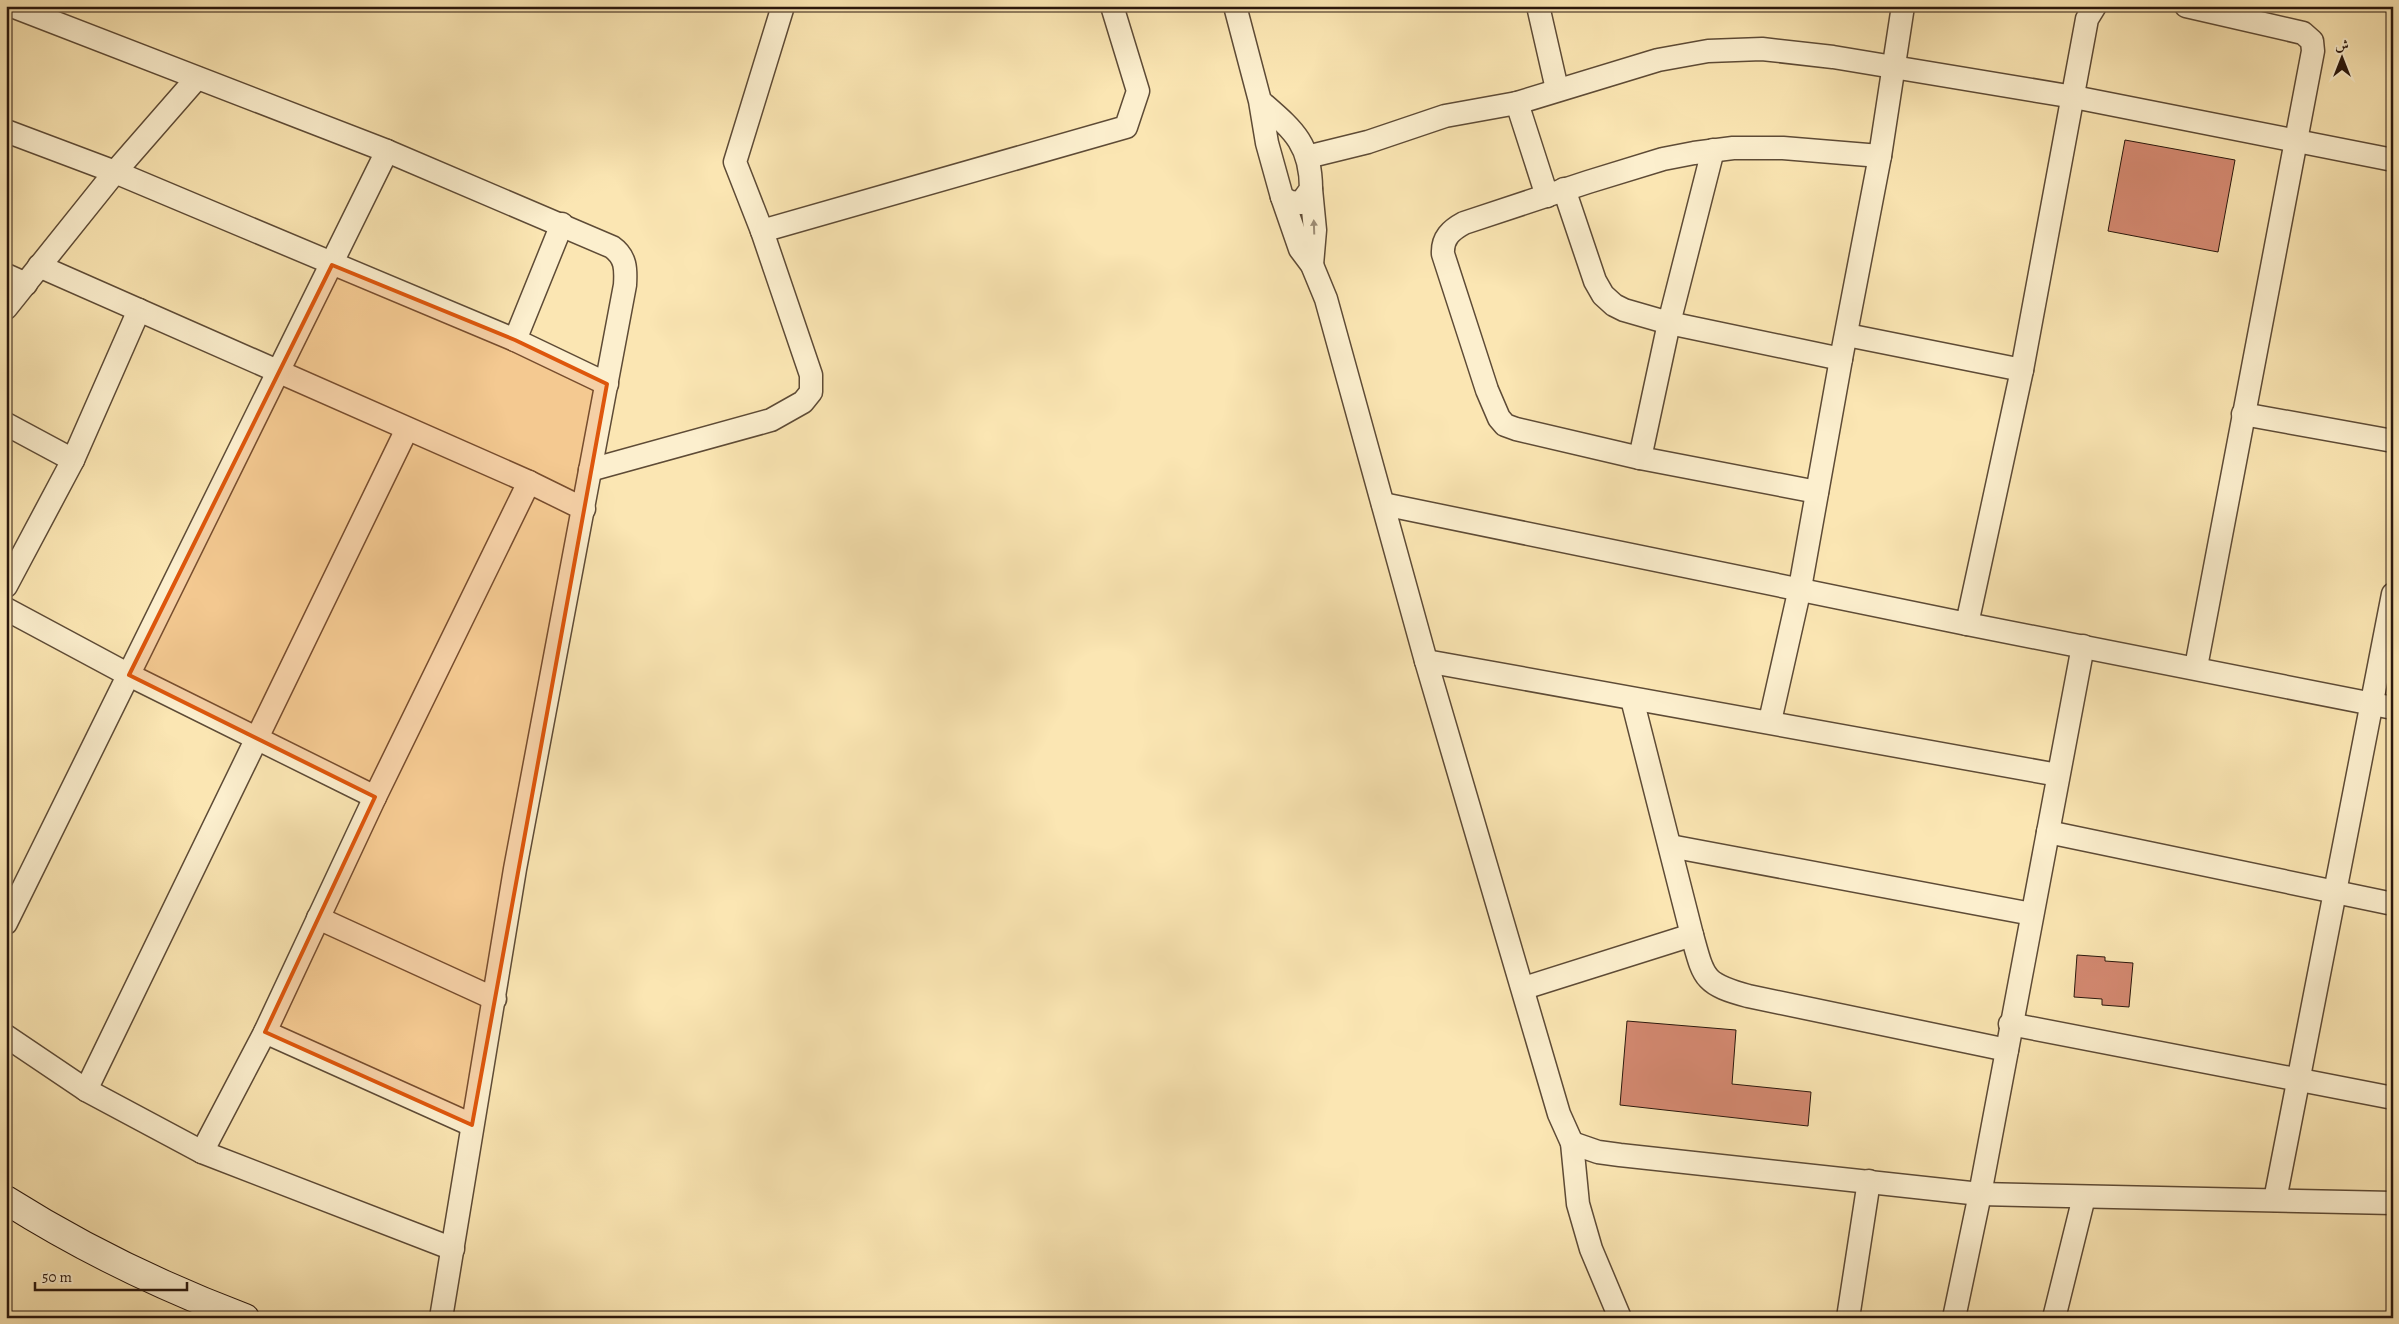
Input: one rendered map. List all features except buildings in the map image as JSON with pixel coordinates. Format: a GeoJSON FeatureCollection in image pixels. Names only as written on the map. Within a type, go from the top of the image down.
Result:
{"type":"FeatureCollection","features":[{"type":"Feature","properties":{"kind":"street"},"geometry":{"type":"LineString","coordinates":[[12,6],[387,151],[562,224],[612,247],[619,252],[625,262],[625,285],[515,869],[441,1318]]}},
{"type":"Feature","properties":{"kind":"street"},"geometry":{"type":"LineString","coordinates":[[590,470],[770,420],[803,402],[811,392],[811,374],[762,231],[735,162],[783,6]]}},
{"type":"Feature","properties":{"kind":"street"},"geometry":{"type":"LineString","coordinates":[[762,231],[1126,127],[1138,91],[1112,6]]}},
{"type":"Feature","properties":{"kind":"street"},"geometry":{"type":"LineString","coordinates":[[1234,6],[1260,101],[1267,143],[1282,197],[1300,249],[1312,265],[1326,299],[1426,661],[1524,988],[1559,1114],[1572,1143],[1578,1204],[1591,1248],[1620,1318]]}},
{"type":"Feature","properties":{"kind":"street"},"geometry":{"type":"LineString","coordinates":[[1538,6],[1557,90]]}},
{"type":"Feature","properties":{"kind":"street"},"geometry":{"type":"LineString","coordinates":[[1770,721],[1800,588],[1880,156],[1903,6]]}},
{"type":"Feature","properties":{"kind":"street"},"geometry":{"type":"LineString","coordinates":[[1967,624],[2022,370],[2087,19],[2095,6]]}},
{"type":"Feature","properties":{"kind":"street"},"geometry":{"type":"LineString","coordinates":[[2186,6],[2221,10],[2303,33],[2312,41],[2312,52],[2196,667]]}},
{"type":"Feature","properties":{"kind":"street"},"geometry":{"type":"LineString","coordinates":[[1307,157],[1368,142],[1445,116],[1517,103],[1658,60],[1732,50],[1794,51],[2074,97],[2393,160]]}},
{"type":"Feature","properties":{"kind":"street"},"geometry":{"type":"LineString","coordinates":[[6,308],[24,275],[197,78]]}},
{"type":"Feature","properties":{"kind":"street"},"geometry":{"type":"LineString","coordinates":[[1260,101],[1296,133],[1307,157],[1315,230],[1312,265]]}},
{"type":"Feature","properties":{"kind":"street"},"geometry":{"type":"LineString","coordinates":[[1517,103],[1555,192],[1603,295],[1614,305],[1624,310],[1669,323],[1841,359]]}},
{"type":"Feature","properties":{"kind":"street"},"geometry":{"type":"LineString","coordinates":[[1267,143],[1269,138],[1286,129],[1296,133]]}},
{"type":"Feature","properties":{"kind":"street"},"geometry":{"type":"LineString","coordinates":[[6,131],[115,172],[332,265],[515,340],[607,384]]}},
{"type":"Feature","properties":{"kind":"street"},"geometry":{"type":"LineString","coordinates":[[1817,492],[1640,458],[1565,442],[1508,427],[1499,418],[1490,400],[1443,254],[1444,242],[1452,230],[1464,223],[1555,192],[1663,159],[1713,150],[1782,148],[1880,156]]}},
{"type":"Feature","properties":{"kind":"street"},"geometry":{"type":"LineString","coordinates":[[1640,458],[1669,323],[1713,150]]}},
{"type":"Feature","properties":{"kind":"street"},"geometry":{"type":"LineString","coordinates":[[6,923],[387,151]]}},
{"type":"Feature","properties":{"kind":"street"},"geometry":{"type":"LineString","coordinates":[[1282,197],[1290,202],[1300,203],[1311,189]]}},
{"type":"Feature","properties":{"kind":"street"},"geometry":{"type":"LineString","coordinates":[[515,340],[562,224]]}},
{"type":"Feature","properties":{"kind":"street"},"geometry":{"type":"LineString","coordinates":[[24,275],[139,310],[529,482],[584,510]]}},
{"type":"Feature","properties":{"kind":"street"},"geometry":{"type":"LineString","coordinates":[[6,586],[73,460],[139,310]]}},
{"type":"Feature","properties":{"kind":"street"},"geometry":{"type":"LineString","coordinates":[[1847,334],[2022,370]]}},
{"type":"Feature","properties":{"kind":"street"},"geometry":{"type":"LineString","coordinates":[[2244,414],[2393,440]]}},
{"type":"Feature","properties":{"kind":"street"},"geometry":{"type":"LineString","coordinates":[[6,424],[73,460]]}},
{"type":"Feature","properties":{"kind":"street"},"geometry":{"type":"LineString","coordinates":[[86,1090],[407,429]]}},
{"type":"Feature","properties":{"kind":"street"},"geometry":{"type":"LineString","coordinates":[[202,1152],[265,1032],[375,797],[529,482]]}},
{"type":"Feature","properties":{"kind":"street"},"geometry":{"type":"LineString","coordinates":[[1383,504],[1800,588],[1967,624],[2196,667],[2383,706]]}},
{"type":"Feature","properties":{"kind":"street"},"geometry":{"type":"LineString","coordinates":[[2275,1200],[2335,892],[2383,706],[2393,594]]}},
{"type":"Feature","properties":{"kind":"street"},"geometry":{"type":"LineString","coordinates":[[6,609],[129,675],[375,797]]}},
{"type":"Feature","properties":{"kind":"street"},"geometry":{"type":"LineString","coordinates":[[1954,1318],[1980,1194],[2007,1050],[2010,1024],[2083,646]]}},
{"type":"Feature","properties":{"kind":"street"},"geometry":{"type":"LineString","coordinates":[[1426,661],[1632,699],[1770,721],[2058,775]]}},
{"type":"Feature","properties":{"kind":"street"},"geometry":{"type":"LineString","coordinates":[[1632,699],[1692,935],[1705,974],[1721,988],[1825,1013],[2007,1050]]}},
{"type":"Feature","properties":{"kind":"street"},"geometry":{"type":"LineString","coordinates":[[2048,832],[2393,904]]}},
{"type":"Feature","properties":{"kind":"street"},"geometry":{"type":"LineString","coordinates":[[1670,846],[2032,914]]}},
{"type":"Feature","properties":{"kind":"street"},"geometry":{"type":"LineString","coordinates":[[318,918],[495,999]]}},
{"type":"Feature","properties":{"kind":"street"},"geometry":{"type":"LineString","coordinates":[[1524,988],[1692,935]]}},
{"type":"Feature","properties":{"kind":"street"},"geometry":{"type":"LineString","coordinates":[[2010,1024],[2393,1098]]}},
{"type":"Feature","properties":{"kind":"street"},"geometry":{"type":"LineString","coordinates":[[265,1032],[472,1126]]}},
{"type":"Feature","properties":{"kind":"street"},"geometry":{"type":"LineString","coordinates":[[6,1036],[86,1090],[202,1152],[453,1249]]}},
{"type":"Feature","properties":{"kind":"street"},"geometry":{"type":"LineString","coordinates":[[1572,1143],[1598,1152],[1620,1155],[1980,1194],[2393,1204]]}},
{"type":"Feature","properties":{"kind":"street"},"geometry":{"type":"LineString","coordinates":[[1848,1318],[1869,1181]]}},
{"type":"Feature","properties":{"kind":"street"},"geometry":{"type":"LineString","coordinates":[[2054,1318],[2084,1197]]}},
{"type":"Feature","properties":{"kind":"street"},"geometry":{"type":"LineString","coordinates":[[6,1200],[57,1233],[144,1277],[244,1318]]}},
{"type":"Feature","properties":{"kind":"highlighted area"},"geometry":{"type":"Polygon","coordinates":[[[332,265],[515,340],[607,384],[472,1125],[265,1032],[375,797],[129,675],[332,265]]]}}]}
